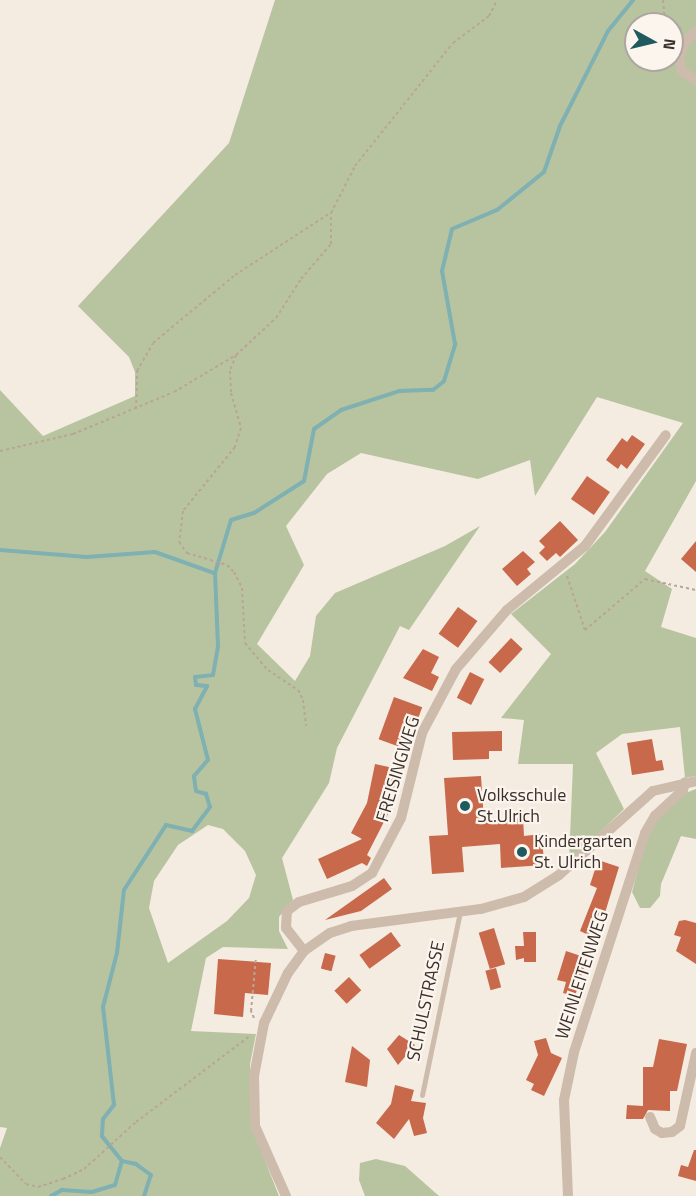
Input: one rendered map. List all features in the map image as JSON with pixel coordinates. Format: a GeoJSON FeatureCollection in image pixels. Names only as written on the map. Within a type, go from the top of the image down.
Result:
{"type":"FeatureCollection","features":[{"type":"Feature","properties":{"kind":"street"},"geometry":{"type":"LineString","coordinates":[[696,31],[684,44],[679,57],[682,71],[696,80]]}},
{"type":"Feature","properties":{"kind":"street","name":"FREISINGWEG"},"geometry":{"type":"LineString","coordinates":[[304,951],[286,928],[287,911],[299,902],[352,886],[372,873],[395,835],[422,733],[447,682],[507,610],[564,566],[597,532],[666,435]]}},
{"type":"Feature","properties":{"kind":"street","name":"SCHULSTRASSE"},"geometry":{"type":"LineString","coordinates":[[286,1196],[255,1126],[254,1076],[263,1027],[304,951],[330,933],[351,926],[460,912],[505,903],[543,886],[637,802],[653,791],[691,781]]}},
{"type":"Feature","properties":{"kind":"street","name":"WEINLEITENWEG"},"geometry":{"type":"LineString","coordinates":[[568,1196],[564,1100],[574,1052],[645,833],[655,816],[691,781]]}},
{"type":"Feature","properties":{"kind":"street"},"geometry":{"type":"LineString","coordinates":[[650,1117],[655,1129],[662,1133],[672,1132],[680,1126],[696,1053]]}},
{"type":"Feature","properties":{"kind":"lane","name":"SCHULSTRASSE"},"geometry":{"type":"LineString","coordinates":[[422,1095],[460,912]]}},
{"type":"Feature","properties":{"kind":"path"},"geometry":{"type":"LineString","coordinates":[[0,452],[66,436],[136,409],[236,355],[276,318],[301,279],[331,244],[331,213],[356,166],[453,43],[489,16],[497,0]]}},
{"type":"Feature","properties":{"kind":"path"},"geometry":{"type":"LineString","coordinates":[[136,409],[137,371],[153,343],[235,274],[331,213]]}},
{"type":"Feature","properties":{"kind":"path"},"geometry":{"type":"LineString","coordinates":[[236,355],[231,393],[241,428],[235,447],[183,511],[178,530],[179,542],[187,553],[227,565],[242,588],[245,643],[268,670],[298,690],[303,700],[306,726]]}},
{"type":"Feature","properties":{"kind":"path"},"geometry":{"type":"LineString","coordinates":[[564,566],[585,630],[645,579],[696,591]]}},
{"type":"Feature","properties":{"kind":"path"},"geometry":{"type":"LineString","coordinates":[[0,1157],[26,1184],[38,1187],[84,1169],[112,1141],[263,1027],[255,1020],[251,1011],[256,957]]}},
{"type":"Feature","properties":{"kind":"green space"},"geometry":{"type":"Polygon","coordinates":[[[275,0],[696,0],[696,481],[645,571],[672,589],[661,627],[696,638],[696,776],[685,778],[680,727],[622,734],[596,753],[624,809],[569,862],[573,764],[518,764],[524,720],[501,718],[551,654],[511,614],[575,564],[605,532],[683,423],[597,397],[535,496],[530,460],[478,479],[361,453],[327,474],[286,526],[304,565],[257,644],[295,681],[310,656],[316,616],[335,593],[445,546],[480,526],[409,630],[400,626],[337,748],[329,783],[282,858],[293,900],[279,917],[279,931],[288,949],[223,947],[206,958],[191,1031],[256,1034],[250,1064],[250,1123],[279,1196],[0,1196],[0,1148],[7,1128],[0,1127],[0,390],[43,436],[135,396],[135,372],[129,357],[78,306],[229,143],[275,0]],[[208,825],[178,845],[154,881],[149,908],[168,963],[227,921],[249,898],[256,875],[245,851],[223,829],[208,825]]]}},
{"type":"Feature","properties":{"kind":"green space"},"geometry":{"type":"Polygon","coordinates":[[[696,789],[696,839],[681,836],[661,884],[660,896],[650,908],[640,908],[632,892],[648,833],[659,816],[683,794],[696,789]]]}},
{"type":"Feature","properties":{"kind":"green space"},"geometry":{"type":"Polygon","coordinates":[[[376,1159],[405,1166],[439,1196],[365,1196],[359,1180],[360,1163],[376,1159]]]}},
{"type":"Feature","properties":{"kind":"building"},"geometry":{"type":"Polygon","coordinates":[[[632,435],[645,444],[627,469],[621,464],[618,469],[606,460],[622,438],[627,442],[632,435]]]}},
{"type":"Feature","properties":{"kind":"building"},"geometry":{"type":"Polygon","coordinates":[[[587,476],[610,492],[594,515],[571,499],[587,476]]]}},
{"type":"Feature","properties":{"kind":"building"},"geometry":{"type":"Polygon","coordinates":[[[560,521],[578,540],[560,557],[556,553],[547,561],[539,553],[545,547],[539,541],[560,521]]]}},
{"type":"Feature","properties":{"kind":"building"},"geometry":{"type":"Polygon","coordinates":[[[696,541],[696,572],[681,559],[696,541]]]}},
{"type":"Feature","properties":{"kind":"building"},"geometry":{"type":"Polygon","coordinates":[[[523,551],[535,562],[527,569],[531,574],[517,586],[502,569],[523,551]]]}},
{"type":"Feature","properties":{"kind":"building"},"geometry":{"type":"Polygon","coordinates":[[[458,607],[477,621],[458,648],[439,634],[458,607]]]}},
{"type":"Feature","properties":{"kind":"building"},"geometry":{"type":"Polygon","coordinates":[[[511,638],[523,649],[500,673],[488,662],[511,638]]]}},
{"type":"Feature","properties":{"kind":"building"},"geometry":{"type":"Polygon","coordinates":[[[423,649],[439,657],[431,673],[439,677],[432,691],[403,678],[423,649]]]}},
{"type":"Feature","properties":{"kind":"building"},"geometry":{"type":"Polygon","coordinates":[[[470,672],[484,679],[471,705],[457,698],[470,672]]]}},
{"type":"Feature","properties":{"kind":"building"},"geometry":{"type":"Polygon","coordinates":[[[394,697],[422,707],[407,750],[379,739],[394,697]]]}},
{"type":"Feature","properties":{"kind":"building"},"geometry":{"type":"Polygon","coordinates":[[[502,731],[502,751],[489,751],[489,759],[453,760],[452,732],[502,731]]]}},
{"type":"Feature","properties":{"kind":"building"},"geometry":{"type":"Polygon","coordinates":[[[652,739],[656,761],[662,760],[664,770],[632,775],[627,743],[652,739]]]}},
{"type":"Feature","properties":{"kind":"building"},"geometry":{"type":"Polygon","coordinates":[[[375,764],[398,769],[390,810],[367,855],[371,858],[367,866],[362,863],[327,879],[318,859],[362,839],[351,833],[367,803],[375,764]]]}},
{"type":"Feature","properties":{"kind":"building","name":"Volksschule St.Ulrich"},"geometry":{"type":"Polygon","coordinates":[[[481,776],[484,821],[523,818],[524,836],[542,834],[544,865],[501,868],[500,844],[462,847],[464,872],[432,874],[429,836],[448,835],[444,778],[481,776]]]}},
{"type":"Feature","properties":{"kind":"building"},"geometry":{"type":"Polygon","coordinates":[[[598,860],[619,867],[597,939],[580,931],[597,888],[590,885],[598,860]]]}},
{"type":"Feature","properties":{"kind":"building"},"geometry":{"type":"Polygon","coordinates":[[[384,878],[392,889],[361,911],[325,920],[384,878]]]}},
{"type":"Feature","properties":{"kind":"building"},"geometry":{"type":"Polygon","coordinates":[[[679,921],[696,923],[696,964],[676,951],[681,937],[674,935],[679,921]]]}},
{"type":"Feature","properties":{"kind":"building"},"geometry":{"type":"Polygon","coordinates":[[[494,928],[505,964],[490,969],[479,933],[494,928]]]}},
{"type":"Feature","properties":{"kind":"building"},"geometry":{"type":"Polygon","coordinates":[[[391,932],[401,946],[369,969],[359,955],[391,932]]]}},
{"type":"Feature","properties":{"kind":"building"},"geometry":{"type":"Polygon","coordinates":[[[523,932],[536,932],[536,962],[524,962],[524,958],[516,960],[515,946],[524,946],[523,932]]]}},
{"type":"Feature","properties":{"kind":"building"},"geometry":{"type":"Polygon","coordinates":[[[566,951],[587,958],[575,996],[563,993],[566,982],[557,980],[566,951]]]}},
{"type":"Feature","properties":{"kind":"building"},"geometry":{"type":"Polygon","coordinates":[[[325,953],[336,956],[331,971],[321,968],[325,953]]]}},
{"type":"Feature","properties":{"kind":"building"},"geometry":{"type":"Polygon","coordinates":[[[218,959],[271,963],[268,995],[245,993],[243,1017],[214,1014],[218,959]]]}},
{"type":"Feature","properties":{"kind":"building"},"geometry":{"type":"Polygon","coordinates":[[[496,968],[501,987],[491,990],[485,971],[496,968]]]}},
{"type":"Feature","properties":{"kind":"building"},"geometry":{"type":"Polygon","coordinates":[[[349,977],[361,990],[347,1004],[334,991],[349,977]]]}},
{"type":"Feature","properties":{"kind":"building"},"geometry":{"type":"Polygon","coordinates":[[[399,1035],[415,1045],[398,1065],[387,1049],[399,1035]]]}},
{"type":"Feature","properties":{"kind":"building"},"geometry":{"type":"Polygon","coordinates":[[[546,1038],[551,1053],[562,1058],[544,1096],[531,1090],[534,1084],[526,1080],[538,1055],[534,1041],[546,1038]]]}},
{"type":"Feature","properties":{"kind":"building"},"geometry":{"type":"Polygon","coordinates":[[[659,1039],[687,1044],[677,1091],[670,1091],[670,1111],[648,1110],[643,1119],[626,1119],[627,1105],[643,1106],[643,1067],[653,1067],[659,1039]]]}},
{"type":"Feature","properties":{"kind":"building"},"geometry":{"type":"Polygon","coordinates":[[[352,1046],[370,1060],[367,1087],[345,1082],[352,1046]]]}},
{"type":"Feature","properties":{"kind":"building"},"geometry":{"type":"Polygon","coordinates":[[[395,1085],[414,1090],[411,1101],[426,1103],[423,1118],[427,1133],[414,1136],[409,1119],[394,1139],[376,1123],[391,1104],[395,1085]]]}},
{"type":"Feature","properties":{"kind":"building"},"geometry":{"type":"Polygon","coordinates":[[[694,1150],[696,1150],[696,1181],[678,1176],[681,1165],[688,1167],[694,1150]]]}},
{"type":"Feature","properties":{"kind":"waterway"},"geometry":{"type":"LineString","coordinates":[[144,1196],[151,1175],[136,1164],[122,1161],[102,1136],[103,1119],[114,1105],[103,1007],[117,953],[124,890],[166,825],[192,831],[210,807],[206,794],[196,791],[194,776],[208,760],[195,709],[207,686],[196,685],[195,677],[213,675],[218,647],[215,573],[231,520],[254,513],[304,481],[314,429],[341,410],[399,391],[433,390],[444,381],[455,344],[442,271],[452,229],[497,210],[544,172],[560,126],[608,31],[633,0]]}},
{"type":"Feature","properties":{"kind":"waterway"},"geometry":{"type":"LineString","coordinates":[[0,550],[87,557],[155,552],[214,573]]}},
{"type":"Feature","properties":{"kind":"waterway"},"geometry":{"type":"LineString","coordinates":[[51,1196],[62,1190],[92,1192],[115,1185],[122,1161]]}},
{"type":"Feature","properties":{"kind":"place","name":"Volksschule St.Ulrich"},"geometry":{"type":"Point","coordinates":[465,806]}},
{"type":"Feature","properties":{"kind":"place","name":"Kindergarten St. Ulrich"},"geometry":{"type":"Point","coordinates":[522,852]}}]}
